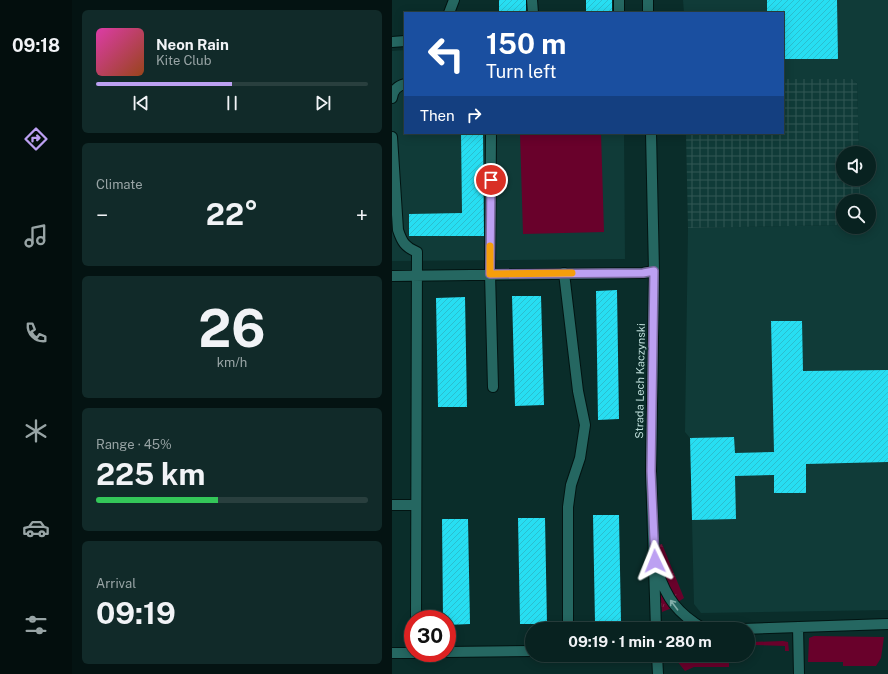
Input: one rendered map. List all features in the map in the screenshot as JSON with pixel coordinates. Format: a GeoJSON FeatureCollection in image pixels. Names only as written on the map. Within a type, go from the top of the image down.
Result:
{"type":"FeatureCollection","features":[{"type":"Feature","properties":{"kind":"street"},"geometry":{"type":"LineString","coordinates":[[449,12],[454,0]]}},
{"type":"Feature","properties":{"kind":"street"},"geometry":{"type":"LineString","coordinates":[[532,0],[533,12]]}},
{"type":"Feature","properties":{"kind":"street"},"geometry":{"type":"LineString","coordinates":[[619,0],[619,12]]}},
{"type":"Feature","properties":{"kind":"street"},"geometry":{"type":"LineString","coordinates":[[648,0],[648,12]]}},
{"type":"Feature","properties":{"kind":"street"},"geometry":{"type":"LineString","coordinates":[[392,42],[404,41]]}},
{"type":"Feature","properties":{"kind":"street"},"geometry":{"type":"LineString","coordinates":[[392,98],[394,89],[399,85],[404,84]]}},
{"type":"Feature","properties":{"kind":"street"},"geometry":{"type":"LineString","coordinates":[[491,134],[490,274],[492,387]]}},
{"type":"Feature","properties":{"kind":"street","name":"Strada Lech Kaczynski"},"geometry":{"type":"LineString","coordinates":[[651,134],[654,271],[651,471],[655,561],[655,622]]}},
{"type":"Feature","properties":{"kind":"street"},"geometry":{"type":"LineString","coordinates":[[392,137],[398,230],[402,242],[407,248],[417,252],[415,505],[416,610]]}},
{"type":"Feature","properties":{"kind":"street"},"geometry":{"type":"LineString","coordinates":[[392,276],[643,273],[654,271]]}},
{"type":"Feature","properties":{"kind":"street"},"geometry":{"type":"LineString","coordinates":[[564,273],[578,391],[585,425],[580,458],[571,484],[568,507],[568,622]]}},
{"type":"Feature","properties":{"kind":"street"},"geometry":{"type":"LineString","coordinates":[[392,505],[415,505]]}},
{"type":"Feature","properties":{"kind":"street"},"geometry":{"type":"LineString","coordinates":[[655,561],[662,584],[673,604],[683,615],[694,622]]}},
{"type":"Feature","properties":{"kind":"street"},"geometry":{"type":"LineString","coordinates":[[755,629],[888,624]]}},
{"type":"Feature","properties":{"kind":"street"},"geometry":{"type":"LineString","coordinates":[[798,627],[799,674]]}},
{"type":"Feature","properties":{"kind":"street"},"geometry":{"type":"LineString","coordinates":[[456,652],[525,651]]}},
{"type":"Feature","properties":{"kind":"street"},"geometry":{"type":"LineString","coordinates":[[392,653],[404,653]]}},
{"type":"Feature","properties":{"kind":"street"},"geometry":{"type":"LineString","coordinates":[[657,662],[658,674]]}},
{"type":"Feature","properties":{"kind":"shaded area"},"geometry":{"type":"Polygon","coordinates":[[[683,0],[888,0],[888,610],[701,613],[694,604],[690,438],[685,432],[688,228],[836,225],[836,234],[876,234],[876,194],[860,194],[860,186],[876,186],[876,146],[859,146],[857,83],[852,79],[784,79],[784,12],[684,12],[683,0]]]}},
{"type":"Feature","properties":{"kind":"shaded area"},"geometry":{"type":"Polygon","coordinates":[[[404,50],[404,134],[624,134],[625,259],[392,261],[392,51],[404,50]]]}},
{"type":"Feature","properties":{"kind":"shaded area"},"geometry":{"type":"Polygon","coordinates":[[[784,79],[852,79],[857,83],[859,146],[836,146],[836,186],[860,186],[860,194],[836,194],[836,225],[688,228],[686,134],[784,134],[784,79]]]}},
{"type":"Feature","properties":{"kind":"green space"},"geometry":{"type":"Polygon","coordinates":[[[520,134],[601,134],[604,232],[523,234],[520,134]]]}},
{"type":"Feature","properties":{"kind":"green space"},"geometry":{"type":"Polygon","coordinates":[[[662,544],[684,598],[678,602],[664,575],[659,545],[662,544]]]}},
{"type":"Feature","properties":{"kind":"green space"},"geometry":{"type":"Polygon","coordinates":[[[662,590],[672,608],[662,612],[659,591],[662,590]]]}},
{"type":"Feature","properties":{"kind":"green space"},"geometry":{"type":"Polygon","coordinates":[[[814,636],[884,637],[881,658],[876,666],[843,666],[843,662],[808,662],[809,638],[814,636]]]}},
{"type":"Feature","properties":{"kind":"green space"},"geometry":{"type":"Polygon","coordinates":[[[755,642],[788,642],[789,651],[785,651],[785,646],[755,645],[755,642]]]}},
{"type":"Feature","properties":{"kind":"green space"},"geometry":{"type":"Polygon","coordinates":[[[678,662],[729,662],[729,667],[694,667],[685,671],[678,662]]]}},
{"type":"Feature","properties":{"kind":"building"},"geometry":{"type":"Polygon","coordinates":[[[499,0],[526,0],[526,12],[499,12],[499,0]]]}},
{"type":"Feature","properties":{"kind":"building"},"geometry":{"type":"Polygon","coordinates":[[[586,0],[612,0],[612,12],[586,12],[586,0]]]}},
{"type":"Feature","properties":{"kind":"building"},"geometry":{"type":"Polygon","coordinates":[[[767,0],[837,0],[838,59],[784,59],[784,12],[767,12],[767,0]]]}},
{"type":"Feature","properties":{"kind":"building"},"geometry":{"type":"Polygon","coordinates":[[[461,134],[483,134],[484,236],[409,236],[409,214],[462,213],[461,134]]]}},
{"type":"Feature","properties":{"kind":"building"},"geometry":{"type":"Polygon","coordinates":[[[617,290],[619,419],[598,420],[596,291],[617,290]]]}},
{"type":"Feature","properties":{"kind":"building"},"geometry":{"type":"Polygon","coordinates":[[[512,296],[541,296],[544,405],[515,406],[512,296]]]}},
{"type":"Feature","properties":{"kind":"building"},"geometry":{"type":"Polygon","coordinates":[[[465,297],[467,407],[438,407],[436,298],[465,297]]]}},
{"type":"Feature","properties":{"kind":"building"},"geometry":{"type":"Polygon","coordinates":[[[771,321],[802,321],[803,371],[888,370],[888,462],[806,464],[806,493],[774,493],[774,475],[735,476],[736,519],[692,520],[690,438],[734,437],[735,453],[774,452],[771,321]]]}},
{"type":"Feature","properties":{"kind":"building"},"geometry":{"type":"Polygon","coordinates":[[[593,515],[619,515],[621,622],[595,622],[593,515]]]}},
{"type":"Feature","properties":{"kind":"building"},"geometry":{"type":"Polygon","coordinates":[[[518,518],[545,518],[547,622],[525,622],[525,624],[520,624],[518,518]]]}},
{"type":"Feature","properties":{"kind":"building"},"geometry":{"type":"Polygon","coordinates":[[[442,519],[468,519],[470,624],[456,625],[456,610],[443,610],[442,519]]]}},
{"type":"Feature","properties":{"kind":"slow traffic"},"geometry":{"type":"LineString","coordinates":[[490,246],[490,274],[572,273]]}},
{"type":"Feature","properties":{"kind":"route"},"geometry":{"type":"LineString","coordinates":[[491,180],[490,274],[643,273],[654,271],[651,471],[655,561]]}}]}
